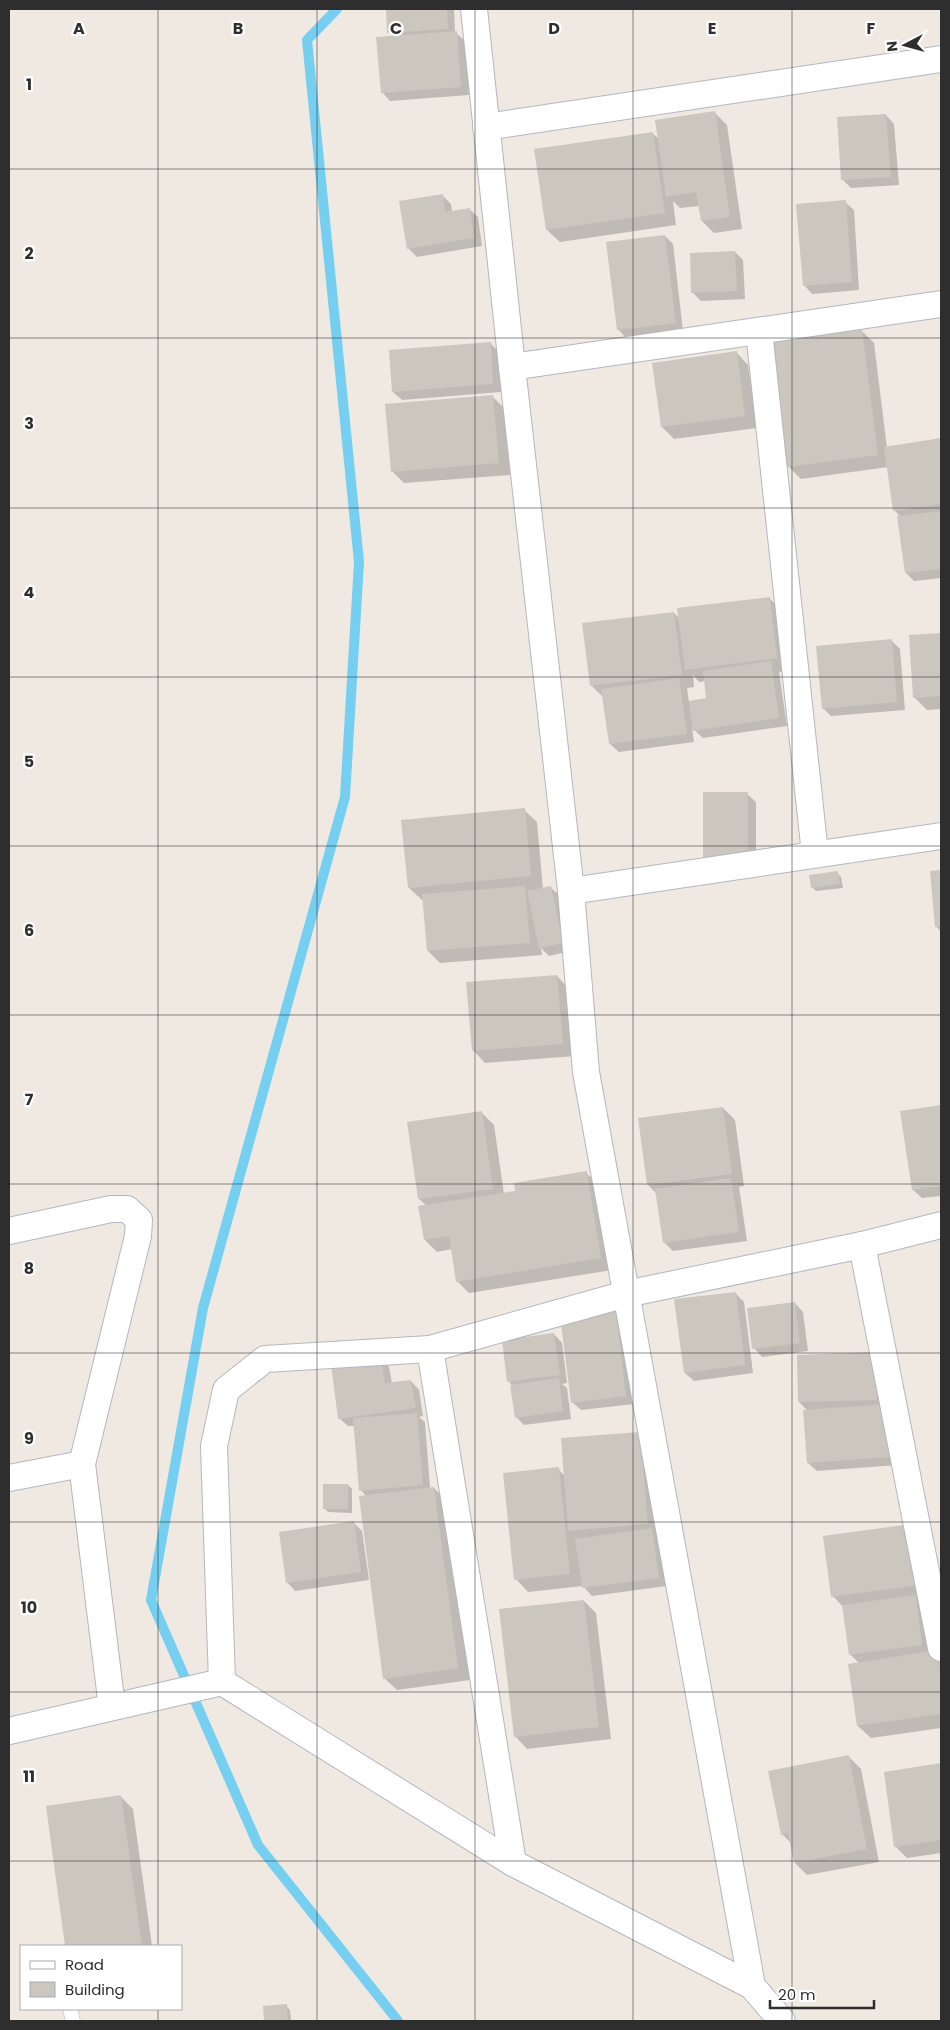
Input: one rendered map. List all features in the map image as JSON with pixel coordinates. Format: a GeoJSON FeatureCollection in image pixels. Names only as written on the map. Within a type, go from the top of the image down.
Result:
{"type":"FeatureCollection","features":[{"type":"Feature","properties":{"kind":"street"},"geometry":{"type":"LineString","coordinates":[[474,9],[571,891],[586,1072],[752,1986]]}},
{"type":"Feature","properties":{"kind":"street"},"geometry":{"type":"LineString","coordinates":[[486,126],[941,59]]}},
{"type":"Feature","properties":{"kind":"street"},"geometry":{"type":"LineString","coordinates":[[512,367],[941,304]]}},
{"type":"Feature","properties":{"kind":"street"},"geometry":{"type":"LineString","coordinates":[[759,331],[815,854]]}},
{"type":"Feature","properties":{"kind":"street"},"geometry":{"type":"LineString","coordinates":[[571,891],[941,836]]}},
{"type":"Feature","properties":{"kind":"street"},"geometry":{"type":"LineString","coordinates":[[9,1232],[111,1209],[127,1210],[139,1220],[138,1236],[82,1464],[114,1707]]}},
{"type":"Feature","properties":{"kind":"street"},"geometry":{"type":"LineString","coordinates":[[220,1682],[214,1446],[226,1390],[265,1359],[430,1349],[626,1294],[862,1245],[941,1225]]}},
{"type":"Feature","properties":{"kind":"street"},"geometry":{"type":"LineString","coordinates":[[862,1245],[941,1648]]}},
{"type":"Feature","properties":{"kind":"street"},"geometry":{"type":"LineString","coordinates":[[430,1349],[513,1863]]}},
{"type":"Feature","properties":{"kind":"street"},"geometry":{"type":"LineString","coordinates":[[9,1478],[82,1464]]}},
{"type":"Feature","properties":{"kind":"street"},"geometry":{"type":"LineString","coordinates":[[9,1730],[220,1682],[513,1863],[752,1986],[782,2021]]}},
{"type":"Feature","properties":{"kind":"building"},"geometry":{"type":"Polygon","coordinates":[[[386,9],[447,9],[448,29],[387,33],[386,9]]]}},
{"type":"Feature","properties":{"kind":"building"},"geometry":{"type":"Polygon","coordinates":[[[457,31],[461,87],[381,93],[376,37],[457,31]]]}},
{"type":"Feature","properties":{"kind":"building"},"geometry":{"type":"Polygon","coordinates":[[[715,111],[730,217],[701,221],[696,192],[666,197],[655,120],[715,111]]]}},
{"type":"Feature","properties":{"kind":"building"},"geometry":{"type":"Polygon","coordinates":[[[886,114],[891,177],[841,180],[837,117],[886,114]]]}},
{"type":"Feature","properties":{"kind":"building"},"geometry":{"type":"Polygon","coordinates":[[[653,132],[665,213],[546,230],[534,149],[653,132]]]}},
{"type":"Feature","properties":{"kind":"building"},"geometry":{"type":"Polygon","coordinates":[[[443,194],[445,212],[470,208],[474,238],[407,249],[399,201],[443,194]]]}},
{"type":"Feature","properties":{"kind":"building"},"geometry":{"type":"Polygon","coordinates":[[[846,200],[852,282],[803,286],[796,204],[846,200]]]}},
{"type":"Feature","properties":{"kind":"building"},"geometry":{"type":"Polygon","coordinates":[[[665,235],[676,323],[617,330],[606,242],[665,235]]]}},
{"type":"Feature","properties":{"kind":"building"},"geometry":{"type":"Polygon","coordinates":[[[735,251],[737,291],[691,293],[690,253],[735,251]]]}},
{"type":"Feature","properties":{"kind":"building"},"geometry":{"type":"Polygon","coordinates":[[[862,329],[878,455],[787,467],[770,341],[862,329]]]}},
{"type":"Feature","properties":{"kind":"building"},"geometry":{"type":"Polygon","coordinates":[[[491,342],[493,384],[392,392],[389,350],[491,342]]]}},
{"type":"Feature","properties":{"kind":"building"},"geometry":{"type":"Polygon","coordinates":[[[737,351],[745,416],[661,427],[652,363],[737,351]]]}},
{"type":"Feature","properties":{"kind":"building"},"geometry":{"type":"Polygon","coordinates":[[[493,395],[499,463],[391,472],[385,404],[493,395]]]}},
{"type":"Feature","properties":{"kind":"building"},"geometry":{"type":"Polygon","coordinates":[[[941,438],[941,504],[893,511],[884,447],[941,438]]]}},
{"type":"Feature","properties":{"kind":"building"},"geometry":{"type":"Polygon","coordinates":[[[941,511],[941,569],[905,573],[897,516],[941,511]]]}},
{"type":"Feature","properties":{"kind":"building"},"geometry":{"type":"Polygon","coordinates":[[[770,597],[777,658],[685,670],[677,608],[770,597]]]}},
{"type":"Feature","properties":{"kind":"building"},"geometry":{"type":"Polygon","coordinates":[[[674,612],[682,675],[590,686],[582,623],[674,612]]]}},
{"type":"Feature","properties":{"kind":"building"},"geometry":{"type":"Polygon","coordinates":[[[941,633],[941,696],[913,698],[909,635],[941,633]]]}},
{"type":"Feature","properties":{"kind":"building"},"geometry":{"type":"Polygon","coordinates":[[[892,639],[897,702],[822,709],[816,646],[892,639]]]}},
{"type":"Feature","properties":{"kind":"building"},"geometry":{"type":"Polygon","coordinates":[[[771,661],[779,718],[693,731],[689,701],[706,698],[703,671],[771,661]]]}},
{"type":"Feature","properties":{"kind":"building"},"geometry":{"type":"Polygon","coordinates":[[[679,678],[687,734],[609,744],[601,689],[679,678]]]}},
{"type":"Feature","properties":{"kind":"building"},"geometry":{"type":"Polygon","coordinates":[[[703,792],[748,792],[748,859],[703,859],[703,792]]]}},
{"type":"Feature","properties":{"kind":"building"},"geometry":{"type":"Polygon","coordinates":[[[525,808],[531,876],[408,888],[401,820],[525,808]]]}},
{"type":"Feature","properties":{"kind":"building"},"geometry":{"type":"Polygon","coordinates":[[[941,870],[941,926],[935,927],[930,871],[941,870]]]}},
{"type":"Feature","properties":{"kind":"building"},"geometry":{"type":"Polygon","coordinates":[[[838,871],[840,884],[811,888],[809,875],[838,871]]]}},
{"type":"Feature","properties":{"kind":"building"},"geometry":{"type":"Polygon","coordinates":[[[525,886],[530,943],[427,951],[422,894],[525,886]]]}},
{"type":"Feature","properties":{"kind":"building"},"geometry":{"type":"Polygon","coordinates":[[[551,886],[563,943],[539,948],[527,891],[551,886]]]}},
{"type":"Feature","properties":{"kind":"building"},"geometry":{"type":"Polygon","coordinates":[[[557,975],[563,1044],[472,1051],[466,982],[557,975]]]}},
{"type":"Feature","properties":{"kind":"building"},"geometry":{"type":"Polygon","coordinates":[[[941,1105],[941,1186],[912,1190],[900,1111],[941,1105]]]}},
{"type":"Feature","properties":{"kind":"building"},"geometry":{"type":"Polygon","coordinates":[[[723,1107],[732,1174],[647,1185],[638,1118],[723,1107]]]}},
{"type":"Feature","properties":{"kind":"building"},"geometry":{"type":"Polygon","coordinates":[[[482,1111],[493,1189],[418,1199],[407,1122],[482,1111]]]}},
{"type":"Feature","properties":{"kind":"building"},"geometry":{"type":"Polygon","coordinates":[[[587,1171],[601,1258],[456,1282],[449,1236],[424,1240],[418,1206],[515,1191],[514,1183],[587,1171]]]}},
{"type":"Feature","properties":{"kind":"building"},"geometry":{"type":"Polygon","coordinates":[[[731,1178],[739,1232],[663,1243],[655,1189],[731,1178]]]}},
{"type":"Feature","properties":{"kind":"building"},"geometry":{"type":"Polygon","coordinates":[[[736,1292],[745,1365],[684,1373],[674,1299],[736,1292]]]}},
{"type":"Feature","properties":{"kind":"building"},"geometry":{"type":"Polygon","coordinates":[[[795,1302],[800,1343],[752,1349],[747,1308],[795,1302]]]}},
{"type":"Feature","properties":{"kind":"building"},"geometry":{"type":"Polygon","coordinates":[[[616,1309],[626,1396],[571,1403],[560,1315],[616,1309]]]}},
{"type":"Feature","properties":{"kind":"building"},"geometry":{"type":"Polygon","coordinates":[[[554,1333],[560,1375],[507,1382],[502,1340],[554,1333]]]}},
{"type":"Feature","properties":{"kind":"building"},"geometry":{"type":"Polygon","coordinates":[[[875,1352],[877,1400],[798,1402],[797,1355],[875,1352]]]}},
{"type":"Feature","properties":{"kind":"building"},"geometry":{"type":"Polygon","coordinates":[[[381,1357],[385,1383],[411,1380],[416,1408],[338,1419],[331,1364],[381,1357]]]}},
{"type":"Feature","properties":{"kind":"building"},"geometry":{"type":"Polygon","coordinates":[[[559,1378],[563,1411],[515,1418],[510,1385],[559,1378]]]}},
{"type":"Feature","properties":{"kind":"building"},"geometry":{"type":"Polygon","coordinates":[[[886,1404],[890,1457],[807,1463],[803,1410],[886,1404]]]}},
{"type":"Feature","properties":{"kind":"building"},"geometry":{"type":"Polygon","coordinates":[[[417,1413],[423,1485],[359,1491],[353,1418],[417,1413]]]}},
{"type":"Feature","properties":{"kind":"building"},"geometry":{"type":"Polygon","coordinates":[[[640,1432],[648,1524],[568,1531],[561,1438],[640,1432]]]}},
{"type":"Feature","properties":{"kind":"building"},"geometry":{"type":"Polygon","coordinates":[[[559,1467],[570,1574],[514,1580],[503,1473],[559,1467]]]}},
{"type":"Feature","properties":{"kind":"building"},"geometry":{"type":"Polygon","coordinates":[[[323,1484],[348,1484],[348,1509],[323,1509],[323,1484]]]}},
{"type":"Feature","properties":{"kind":"building"},"geometry":{"type":"Polygon","coordinates":[[[434,1487],[458,1668],[383,1679],[359,1496],[434,1487]]]}},
{"type":"Feature","properties":{"kind":"building"},"geometry":{"type":"Polygon","coordinates":[[[354,1521],[361,1572],[286,1583],[279,1532],[354,1521]]]}},
{"type":"Feature","properties":{"kind":"building"},"geometry":{"type":"Polygon","coordinates":[[[911,1524],[919,1585],[831,1597],[823,1536],[911,1524]]]}},
{"type":"Feature","properties":{"kind":"building"},"geometry":{"type":"Polygon","coordinates":[[[652,1528],[659,1578],[582,1588],[575,1539],[652,1528]]]}},
{"type":"Feature","properties":{"kind":"building"},"geometry":{"type":"Polygon","coordinates":[[[916,1595],[922,1645],[849,1655],[842,1605],[916,1595]]]}},
{"type":"Feature","properties":{"kind":"building"},"geometry":{"type":"Polygon","coordinates":[[[584,1600],[599,1727],[514,1737],[499,1609],[584,1600]]]}},
{"type":"Feature","properties":{"kind":"building"},"geometry":{"type":"Polygon","coordinates":[[[937,1650],[941,1680],[941,1714],[857,1726],[848,1664],[937,1650]]]}},
{"type":"Feature","properties":{"kind":"building"},"geometry":{"type":"Polygon","coordinates":[[[849,1755],[867,1849],[794,1863],[788,1833],[781,1835],[768,1771],[849,1755]]]}},
{"type":"Feature","properties":{"kind":"building"},"geometry":{"type":"Polygon","coordinates":[[[941,1763],[941,1840],[894,1847],[884,1772],[941,1763]]]}},
{"type":"Feature","properties":{"kind":"building"},"geometry":{"type":"Polygon","coordinates":[[[121,1795],[142,1945],[65,1945],[46,1806],[121,1795]]]}},
{"type":"Feature","properties":{"kind":"building"},"geometry":{"type":"Polygon","coordinates":[[[287,2004],[288,2021],[264,2021],[263,2006],[287,2004]]]}},
{"type":"Feature","properties":{"kind":"waterway"},"geometry":{"type":"LineString","coordinates":[[337,9],[307,40],[359,562],[345,797],[203,1308],[151,1600],[258,1845],[398,2021]]}}]}
